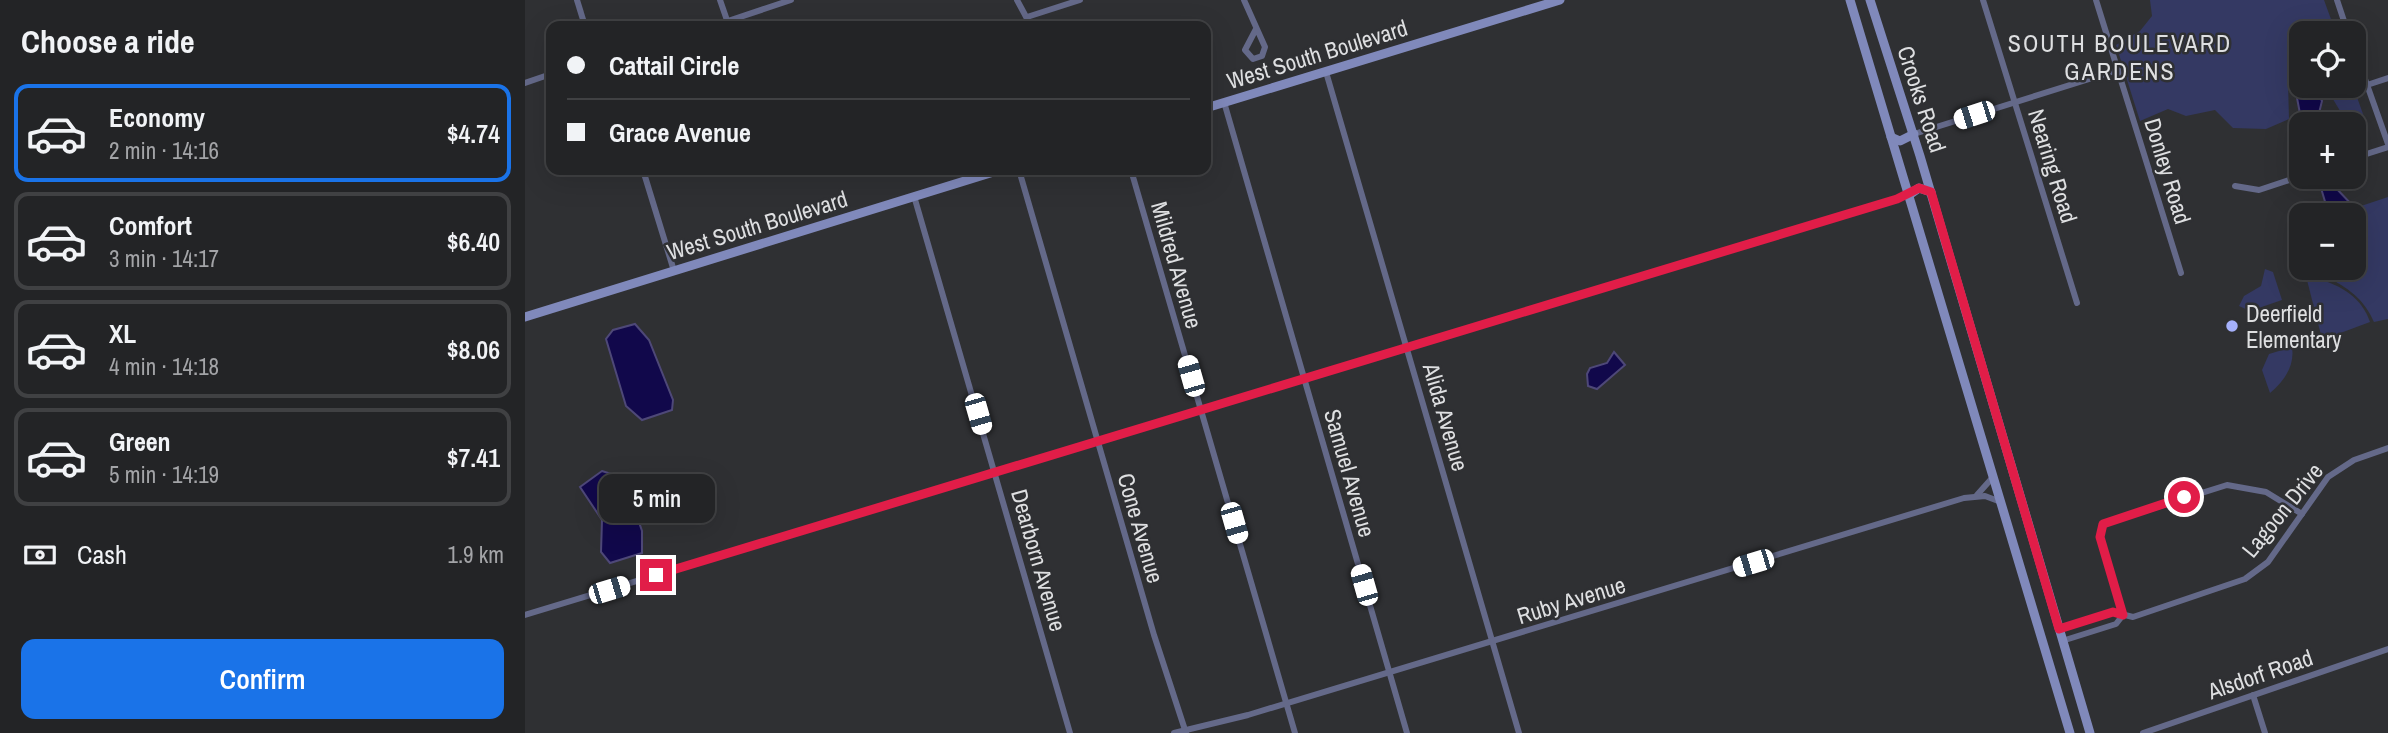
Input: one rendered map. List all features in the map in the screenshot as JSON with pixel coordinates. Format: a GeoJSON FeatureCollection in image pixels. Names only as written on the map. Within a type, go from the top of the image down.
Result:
{"type":"FeatureCollection","features":[{"type":"Feature","properties":{"kind":"main road","name":"West South Boulevard"},"geometry":{"type":"LineString","coordinates":[[1211,106],[1560,0]]}},
{"type":"Feature","properties":{"kind":"main road","name":"Crooks Road"},"geometry":{"type":"LineString","coordinates":[[1850,0],[2070,733]]}},
{"type":"Feature","properties":{"kind":"main road","name":"Crooks Road"},"geometry":{"type":"LineString","coordinates":[[1870,0],[1914,134],[2090,733]]}},
{"type":"Feature","properties":{"kind":"main road"},"geometry":{"type":"LineString","coordinates":[[1891,136],[1900,141],[1914,134]]}},
{"type":"Feature","properties":{"kind":"main road","name":"West South Boulevard"},"geometry":{"type":"LineString","coordinates":[[525,317],[983,175]]}},
{"type":"Feature","properties":{"kind":"main road"},"geometry":{"type":"LineString","coordinates":[[1909,195],[1919,188],[1931,192]]}},
{"type":"Feature","properties":{"kind":"main road"},"geometry":{"type":"LineString","coordinates":[[1993,475],[2003,484],[2017,486]]}},
{"type":"Feature","properties":{"kind":"main road"},"geometry":{"type":"LineString","coordinates":[[2029,593],[2040,589],[2050,598]]}},
{"type":"Feature","properties":{"kind":"street"},"geometry":{"type":"LineString","coordinates":[[577,0],[583,21]]}},
{"type":"Feature","properties":{"kind":"street"},"geometry":{"type":"LineString","coordinates":[[720,0],[727,21]]}},
{"type":"Feature","properties":{"kind":"street"},"geometry":{"type":"LineString","coordinates":[[736,21],[791,0]]}},
{"type":"Feature","properties":{"kind":"street"},"geometry":{"type":"LineString","coordinates":[[1017,0],[1029,21]]}},
{"type":"Feature","properties":{"kind":"street"},"geometry":{"type":"LineString","coordinates":[[1027,17],[1080,0]]}},
{"type":"Feature","properties":{"kind":"street"},"geometry":{"type":"LineString","coordinates":[[1244,0],[1256,29]]}},
{"type":"Feature","properties":{"kind":"street","name":"Nearing Road"},"geometry":{"type":"LineString","coordinates":[[1983,0],[2077,303]]}},
{"type":"Feature","properties":{"kind":"street","name":"Donley Road"},"geometry":{"type":"LineString","coordinates":[[2096,0],[2181,273]]}},
{"type":"Feature","properties":{"kind":"street"},"geometry":{"type":"LineString","coordinates":[[2337,0],[2345,21]]}},
{"type":"Feature","properties":{"kind":"street"},"geometry":{"type":"LineString","coordinates":[[1914,134],[2118,70]]}},
{"type":"Feature","properties":{"kind":"street","name":"Alida Avenue"},"geometry":{"type":"LineString","coordinates":[[1326,72],[1519,733]]}},
{"type":"Feature","properties":{"kind":"street"},"geometry":{"type":"LineString","coordinates":[[525,83],[546,76]]}},
{"type":"Feature","properties":{"kind":"street"},"geometry":{"type":"LineString","coordinates":[[2367,85],[2388,78]]}},
{"type":"Feature","properties":{"kind":"street"},"geometry":{"type":"LineString","coordinates":[[2366,82],[2388,145],[2366,153]]}},
{"type":"Feature","properties":{"kind":"street","name":"Samuel Avenue"},"geometry":{"type":"LineString","coordinates":[[1224,102],[1407,733]]}},
{"type":"Feature","properties":{"kind":"street"},"geometry":{"type":"LineString","coordinates":[[645,175],[674,271]]}},
{"type":"Feature","properties":{"kind":"street","name":"Cone Avenue"},"geometry":{"type":"LineString","coordinates":[[1020,175],[1185,732]]}},
{"type":"Feature","properties":{"kind":"street","name":"Mildred Avenue"},"geometry":{"type":"LineString","coordinates":[[1132,175],[1295,733]]}},
{"type":"Feature","properties":{"kind":"street"},"geometry":{"type":"LineString","coordinates":[[2235,186],[2259,190],[2289,180]]}},
{"type":"Feature","properties":{"kind":"street"},"geometry":{"type":"LineString","coordinates":[[525,615],[1909,195]]}},
{"type":"Feature","properties":{"kind":"street","name":"Dearborn Avenue"},"geometry":{"type":"LineString","coordinates":[[914,196],[1070,733]]}},
{"type":"Feature","properties":{"kind":"street","name":"Lagoon Drive"},"geometry":{"type":"LineString","coordinates":[[2059,629],[2113,612],[2133,617],[2245,579],[2269,562],[2337,470],[2354,460],[2388,448]]}},
{"type":"Feature","properties":{"kind":"street"},"geometry":{"type":"LineString","coordinates":[[1976,496],[1993,475]]}},
{"type":"Feature","properties":{"kind":"street"},"geometry":{"type":"LineString","coordinates":[[2123,615],[2100,537],[2103,524],[2227,485],[2266,492],[2302,514]]}},
{"type":"Feature","properties":{"kind":"street","name":"Ruby Avenue"},"geometry":{"type":"LineString","coordinates":[[1174,733],[1286,704],[1976,496],[1990,496],[2002,502]]}},
{"type":"Feature","properties":{"kind":"street","name":"Lagoon Drive"},"geometry":{"type":"LineString","coordinates":[[2063,641],[2116,624],[2123,615]]}},
{"type":"Feature","properties":{"kind":"street","name":"Alsdorf Road"},"geometry":{"type":"LineString","coordinates":[[2143,733],[2388,649]]}},
{"type":"Feature","properties":{"kind":"street"},"geometry":{"type":"LineString","coordinates":[[2253,695],[2265,733]]}},
{"type":"Feature","properties":{"kind":"shaded area"},"geometry":{"type":"Polygon","coordinates":[[[2150,0],[2324,0],[2332,21],[2289,21],[2289,119],[2266,129],[2233,128],[2215,110],[2186,116],[2168,109],[2140,121],[2116,45],[2140,31],[2152,16],[2150,0]]]}},
{"type":"Feature","properties":{"kind":"shaded area"},"geometry":{"type":"Polygon","coordinates":[[[2297,98],[2320,98],[2319,112],[2300,112],[2297,98]]]}},
{"type":"Feature","properties":{"kind":"shaded area"},"geometry":{"type":"Polygon","coordinates":[[[2332,98],[2357,98],[2362,112],[2341,112],[2332,98]]]}},
{"type":"Feature","properties":{"kind":"shaded area"},"geometry":{"type":"Polygon","coordinates":[[[2321,189],[2337,189],[2350,203],[2325,203],[2321,189]]]}},
{"type":"Feature","properties":{"kind":"shaded area"},"geometry":{"type":"Polygon","coordinates":[[[2388,197],[2388,319],[2374,322],[2357,297],[2333,280],[2366,280],[2366,204],[2388,197]]]}},
{"type":"Feature","properties":{"kind":"shaded area"},"geometry":{"type":"Polygon","coordinates":[[[2265,269],[2273,272],[2282,300],[2250,311],[2239,306],[2244,296],[2261,286],[2265,269]]]}},
{"type":"Feature","properties":{"kind":"shaded area"},"geometry":{"type":"Polygon","coordinates":[[[2307,280],[2321,280],[2350,294],[2362,306],[2370,322],[2327,338],[2321,335],[2307,280]]]}},
{"type":"Feature","properties":{"kind":"shaded area"},"geometry":{"type":"Polygon","coordinates":[[[635,324],[649,340],[673,400],[672,410],[642,420],[626,406],[606,339],[613,330],[635,324]]]}},
{"type":"Feature","properties":{"kind":"shaded area"},"geometry":{"type":"Polygon","coordinates":[[[2292,347],[2292,361],[2287,373],[2270,393],[2262,370],[2269,354],[2292,347]]]}},
{"type":"Feature","properties":{"kind":"shaded area"},"geometry":{"type":"Polygon","coordinates":[[[1614,352],[1625,365],[1597,389],[1588,386],[1587,374],[1590,368],[1607,363],[1614,352]]]}},
{"type":"Feature","properties":{"kind":"shaded area"},"geometry":{"type":"Polygon","coordinates":[[[602,471],[624,478],[642,531],[642,553],[610,563],[601,552],[602,520],[580,487],[602,471]]]}},
{"type":"Feature","properties":{"kind":"place","name":"Deerfield Elementary"},"geometry":{"type":"Point","coordinates":[2232,326]}},
{"type":"Feature","properties":{"kind":"district","name":"SOUTH BOULEVARD GARDENS"},"geometry":{"type":"Point","coordinates":[2120,57]}},
{"type":"Feature","properties":{"kind":"route"},"geometry":{"type":"LineString","coordinates":[[656,575],[1897,199],[1919,188],[1931,192],[2059,629],[2113,612],[2123,615],[2099,533],[2103,524],[2184,497]]}}]}
